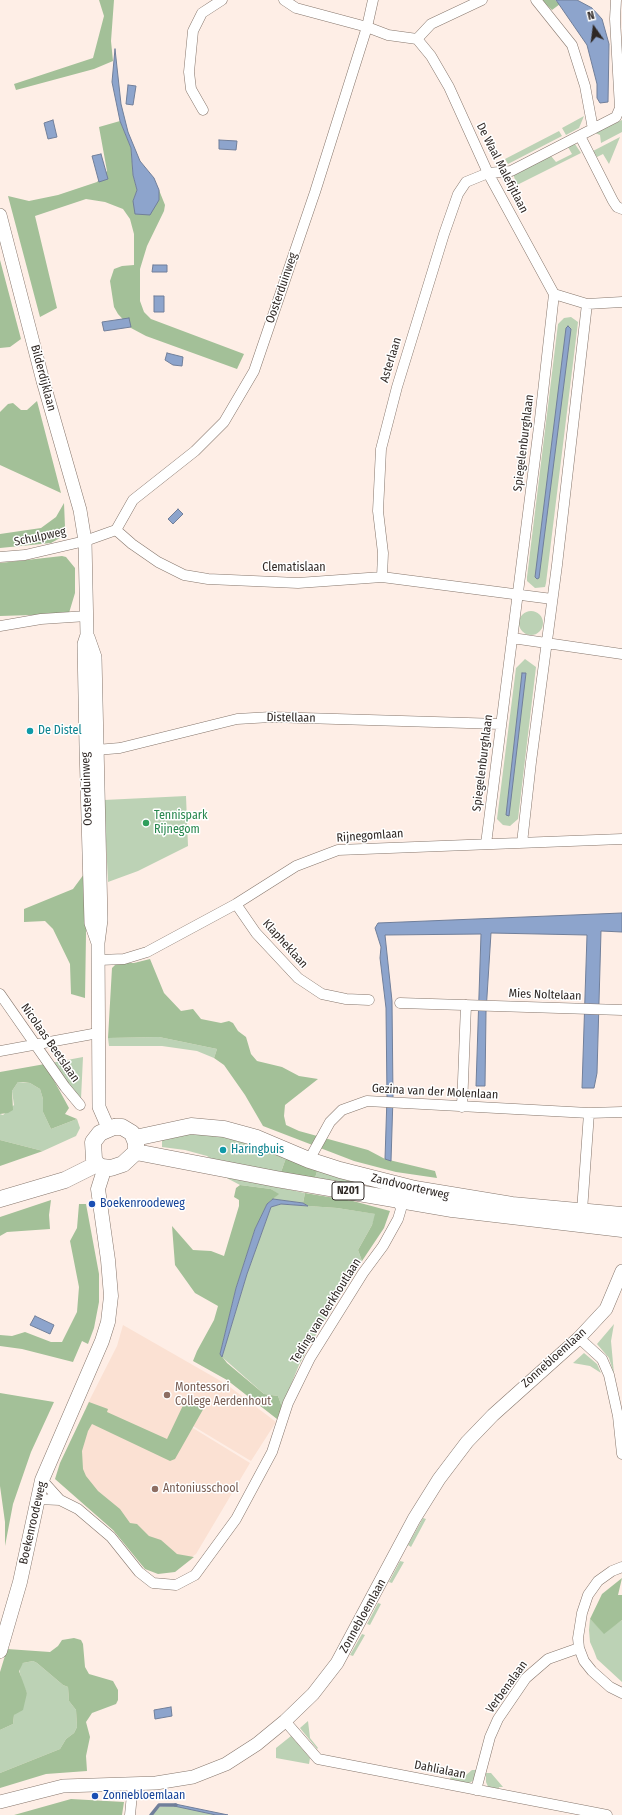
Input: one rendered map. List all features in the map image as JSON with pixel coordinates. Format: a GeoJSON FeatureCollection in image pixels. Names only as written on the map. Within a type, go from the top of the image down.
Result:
{"type":"FeatureCollection","features":[{"type":"Feature","properties":{"kind":"main road","name":"Zandvoorterweg"},"geometry":{"type":"LineString","coordinates":[[135,1145],[191,1126],[224,1128],[311,1157],[395,1192]]}},
{"type":"Feature","properties":{"kind":"main road","name":"N201"},"geometry":{"type":"LineString","coordinates":[[0,1200],[65,1180],[101,1166],[123,1164],[135,1145],[132,1132],[118,1127],[108,1130]]}},
{"type":"Feature","properties":{"kind":"main road"},"geometry":{"type":"LineString","coordinates":[[101,1166],[92,1152],[93,1142],[100,1133],[108,1130]]}},
{"type":"Feature","properties":{"kind":"main road","name":"Zandvoorterweg"},"geometry":{"type":"LineString","coordinates":[[135,1145],[276,1179],[582,1213],[622,1215]]}},
{"type":"Feature","properties":{"kind":"main road","name":"Boekenroodeweg"},"geometry":{"type":"LineString","coordinates":[[0,1651],[20,1582],[42,1480],[102,1341],[108,1322],[111,1296],[108,1260],[98,1189],[101,1166]]}},
{"type":"Feature","properties":{"kind":"main road","name":"Zandvoorterweg"},"geometry":{"type":"LineString","coordinates":[[582,1213],[622,1229]]}},
{"type":"Feature","properties":{"kind":"street"},"geometry":{"type":"LineString","coordinates":[[203,110],[191,89],[189,72],[192,31],[202,13],[222,0]]}},
{"type":"Feature","properties":{"kind":"street"},"geometry":{"type":"LineString","coordinates":[[284,0],[296,8],[367,27],[388,35],[417,39],[431,24],[482,0]]}},
{"type":"Feature","properties":{"kind":"street","name":"Oosterduinweg"},"geometry":{"type":"LineString","coordinates":[[116,530],[133,500],[195,451],[224,422],[254,371],[315,192],[367,27],[373,0]]}},
{"type":"Feature","properties":{"kind":"street"},"geometry":{"type":"LineString","coordinates":[[536,0],[572,45],[585,86],[593,129]]}},
{"type":"Feature","properties":{"kind":"street","name":"Asterlaan"},"geometry":{"type":"LineString","coordinates":[[382,577],[384,553],[378,511],[380,449],[439,248],[458,194],[466,182],[488,173],[511,171],[616,117],[620,108],[615,19],[616,0]]}},
{"type":"Feature","properties":{"kind":"street","name":"De Waal Malefijtlaan"},"geometry":{"type":"LineString","coordinates":[[417,39],[431,56],[449,87],[488,173],[554,294]]}},
{"type":"Feature","properties":{"kind":"street"},"geometry":{"type":"LineString","coordinates":[[580,136],[613,201],[617,207],[622,209]]}},
{"type":"Feature","properties":{"kind":"street","name":"Bilderdijklaan"},"geometry":{"type":"LineString","coordinates":[[0,215],[43,381],[80,510],[85,540]]}},
{"type":"Feature","properties":{"kind":"street"},"geometry":{"type":"LineString","coordinates":[[554,294],[587,304],[622,302]]}},
{"type":"Feature","properties":{"kind":"street","name":"Spiegelenburghlaan"},"geometry":{"type":"LineString","coordinates":[[486,844],[554,294]]}},
{"type":"Feature","properties":{"kind":"street"},"geometry":{"type":"LineString","coordinates":[[522,843],[587,304]]}},
{"type":"Feature","properties":{"kind":"street"},"geometry":{"type":"LineString","coordinates":[[85,540],[116,530]]}},
{"type":"Feature","properties":{"kind":"street","name":"Clematislaan"},"geometry":{"type":"LineString","coordinates":[[116,530],[132,544],[158,562],[184,575],[208,579],[298,582],[382,577],[552,599]]}},
{"type":"Feature","properties":{"kind":"street","name":"Oosterduinweg"},"geometry":{"type":"LineString","coordinates":[[85,540],[87,635],[95,657],[91,749],[101,920],[98,943],[99,1106],[108,1130]]}},
{"type":"Feature","properties":{"kind":"street","name":"Schulpweg"},"geometry":{"type":"LineString","coordinates":[[0,557],[25,555],[85,540]]}},
{"type":"Feature","properties":{"kind":"street"},"geometry":{"type":"LineString","coordinates":[[0,626],[41,619],[87,616]]}},
{"type":"Feature","properties":{"kind":"street"},"geometry":{"type":"LineString","coordinates":[[512,638],[622,654]]}},
{"type":"Feature","properties":{"kind":"street","name":"Distellaan"},"geometry":{"type":"LineString","coordinates":[[91,749],[120,748],[237,719],[271,717],[500,724]]}},
{"type":"Feature","properties":{"kind":"street","name":"Rijnegomlaan"},"geometry":{"type":"LineString","coordinates":[[98,960],[124,959],[147,952],[236,904],[296,866],[338,850],[622,839]]}},
{"type":"Feature","properties":{"kind":"street","name":"Klapheklaan"},"geometry":{"type":"LineString","coordinates":[[236,904],[256,933],[298,978],[322,994],[346,999],[369,1000]]}},
{"type":"Feature","properties":{"kind":"street","name":"Nicolaas Beetslaan"},"geometry":{"type":"LineString","coordinates":[[0,994],[65,1087],[80,1105]]}},
{"type":"Feature","properties":{"kind":"street","name":"Mies Noltelaan"},"geometry":{"type":"LineString","coordinates":[[400,1003],[622,1010]]}},
{"type":"Feature","properties":{"kind":"street"},"geometry":{"type":"LineString","coordinates":[[462,1107],[471,1005]]}},
{"type":"Feature","properties":{"kind":"street"},"geometry":{"type":"LineString","coordinates":[[0,1051],[98,1033]]}},
{"type":"Feature","properties":{"kind":"street","name":"Gezina van der Molenlaan"},"geometry":{"type":"LineString","coordinates":[[311,1157],[330,1122],[342,1110],[367,1101],[589,1113],[622,1112]]}},
{"type":"Feature","properties":{"kind":"street"},"geometry":{"type":"LineString","coordinates":[[582,1213],[589,1113]]}},
{"type":"Feature","properties":{"kind":"street","name":"Teding van Berkhoutlaan"},"geometry":{"type":"LineString","coordinates":[[42,1480],[60,1500],[78,1509],[111,1537],[139,1572],[153,1583],[176,1584],[195,1575],[236,1519],[269,1458],[288,1403],[310,1358],[363,1273],[383,1246],[398,1219],[401,1209],[395,1192]]}},
{"type":"Feature","properties":{"kind":"street","name":"Zonnebloemlaan"},"geometry":{"type":"LineString","coordinates":[[0,1802],[63,1786],[175,1781],[207,1773],[226,1764],[257,1744],[285,1722],[313,1694],[337,1663],[414,1519],[439,1479],[467,1442],[519,1390],[579,1338],[606,1309],[622,1271]]}},
{"type":"Feature","properties":{"kind":"street"},"geometry":{"type":"LineString","coordinates":[[579,1338],[602,1359],[609,1376],[618,1416],[622,1454]]}},
{"type":"Feature","properties":{"kind":"street","name":"Teding van Berkhoutlaan"},"geometry":{"type":"LineString","coordinates":[[38,1499],[60,1500]]}},
{"type":"Feature","properties":{"kind":"street"},"geometry":{"type":"LineString","coordinates":[[622,1567],[612,1571],[598,1581],[588,1595],[578,1629],[579,1648],[584,1661],[592,1671],[610,1687],[622,1693]]}},
{"type":"Feature","properties":{"kind":"street","name":"Verbenalaan"},"geometry":{"type":"LineString","coordinates":[[476,1790],[490,1737],[498,1719],[522,1685],[540,1664],[548,1659],[579,1648]]}},
{"type":"Feature","properties":{"kind":"street","name":"Dahlialaan"},"geometry":{"type":"LineString","coordinates":[[285,1722],[318,1759],[606,1815]]}},
{"type":"Feature","properties":{"kind":"street"},"geometry":{"type":"LineString","coordinates":[[130,1815],[134,1784]]}},
{"type":"Feature","properties":{"kind":"shaded area","name":"Montessori College Aerdenhout"},"geometry":{"type":"Polygon","coordinates":[[[123,1325],[226,1384],[276,1422],[251,1461],[188,1423],[170,1448],[86,1407],[117,1346],[123,1325]]]}},
{"type":"Feature","properties":{"kind":"shaded area","name":"Antoniusschool"},"geometry":{"type":"Polygon","coordinates":[[[85,1410],[169,1450],[188,1425],[250,1463],[196,1554],[178,1567],[116,1526],[57,1475],[85,1410]]]}},
{"type":"Feature","properties":{"kind":"green space"},"geometry":{"type":"Polygon","coordinates":[[[99,0],[114,0],[111,41],[113,61],[94,69],[16,90],[14,84],[93,58],[104,16],[99,0]]]}},
{"type":"Feature","properties":{"kind":"green space"},"geometry":{"type":"Polygon","coordinates":[[[541,0],[555,0],[560,4],[552,10],[541,0]]]}},
{"type":"Feature","properties":{"kind":"green space"},"geometry":{"type":"Polygon","coordinates":[[[584,116],[579,128],[566,135],[562,128],[584,116]]]}},
{"type":"Feature","properties":{"kind":"green space"},"geometry":{"type":"Polygon","coordinates":[[[622,120],[622,132],[601,143],[600,135],[595,133],[622,120]]]}},
{"type":"Feature","properties":{"kind":"green space"},"geometry":{"type":"Polygon","coordinates":[[[120,121],[131,148],[133,175],[137,190],[133,201],[159,200],[159,190],[165,205],[164,211],[147,246],[140,269],[140,301],[144,312],[151,319],[244,354],[237,369],[146,336],[131,328],[118,314],[114,307],[110,281],[114,269],[122,266],[134,265],[134,234],[130,219],[123,209],[105,202],[86,199],[35,216],[57,308],[40,317],[8,196],[29,201],[58,195],[97,182],[107,171],[99,127],[120,121]]]}},
{"type":"Feature","properties":{"kind":"green space"},"geometry":{"type":"Polygon","coordinates":[[[559,131],[562,136],[508,164],[505,159],[559,131]]]}},
{"type":"Feature","properties":{"kind":"green space"},"geometry":{"type":"Polygon","coordinates":[[[620,137],[609,164],[603,154],[597,157],[593,151],[620,137]]]}},
{"type":"Feature","properties":{"kind":"green space"},"geometry":{"type":"Polygon","coordinates":[[[575,144],[581,153],[517,185],[513,174],[551,156],[556,162],[572,154],[568,147],[575,144]]]}},
{"type":"Feature","properties":{"kind":"green space"},"geometry":{"type":"Polygon","coordinates":[[[0,260],[21,339],[10,347],[0,348],[0,260]]]}},
{"type":"Feature","properties":{"kind":"green space"},"geometry":{"type":"Polygon","coordinates":[[[571,317],[578,322],[546,583],[545,587],[535,588],[527,581],[527,577],[558,324],[564,318],[571,317]]]}},
{"type":"Feature","properties":{"kind":"green space"},"geometry":{"type":"Polygon","coordinates":[[[37,401],[61,493],[0,465],[0,412],[8,404],[13,403],[21,410],[27,410],[37,401]]]}},
{"type":"Feature","properties":{"kind":"green space"},"geometry":{"type":"Polygon","coordinates":[[[64,503],[65,527],[60,538],[51,543],[0,548],[0,534],[41,528],[56,517],[64,503]]]}},
{"type":"Feature","properties":{"kind":"green space"},"geometry":{"type":"Polygon","coordinates":[[[62,556],[66,557],[75,568],[75,593],[69,613],[46,618],[32,615],[0,616],[0,563],[62,556]]]}},
{"type":"Feature","properties":{"kind":"green space"},"geometry":{"type":"Polygon","coordinates":[[[531,611],[539,615],[543,623],[539,631],[531,635],[523,631],[519,623],[523,615],[531,611]]]}},
{"type":"Feature","properties":{"kind":"green space"},"geometry":{"type":"Polygon","coordinates":[[[525,659],[536,667],[518,819],[510,826],[503,825],[497,819],[516,668],[525,659]]]}},
{"type":"Feature","properties":{"kind":"green space","name":"Tennispark Rijnegom"},"geometry":{"type":"Polygon","coordinates":[[[186,796],[188,846],[138,871],[108,882],[104,800],[186,796]]]}},
{"type":"Feature","properties":{"kind":"green space"},"geometry":{"type":"Polygon","coordinates":[[[87,870],[85,998],[71,994],[70,964],[53,929],[45,921],[24,922],[24,909],[73,889],[87,870]]]}},
{"type":"Feature","properties":{"kind":"green space"},"geometry":{"type":"Polygon","coordinates":[[[150,959],[164,993],[181,1011],[193,1009],[201,1019],[221,1023],[229,1021],[233,1023],[238,1031],[246,1037],[251,1054],[257,1061],[282,1067],[299,1076],[318,1079],[285,1105],[284,1116],[286,1125],[299,1131],[368,1150],[385,1159],[435,1171],[437,1178],[396,1172],[354,1161],[263,1126],[245,1095],[224,1065],[214,1058],[217,1049],[159,1037],[108,1038],[112,968],[117,963],[134,963],[150,959]]]}},
{"type":"Feature","properties":{"kind":"green space"},"geometry":{"type":"Polygon","coordinates":[[[159,1037],[217,1049],[214,1058],[197,1051],[162,1046],[109,1046],[108,1038],[159,1037]]]}},
{"type":"Feature","properties":{"kind":"green space"},"geometry":{"type":"Polygon","coordinates":[[[83,1057],[81,1099],[51,1063],[83,1057]]]}},
{"type":"Feature","properties":{"kind":"green space"},"geometry":{"type":"Polygon","coordinates":[[[45,1064],[69,1108],[65,1114],[77,1119],[51,1129],[43,1112],[43,1099],[40,1089],[30,1083],[23,1082],[18,1082],[12,1091],[13,1110],[8,1113],[0,1114],[0,1072],[45,1064]]]}},
{"type":"Feature","properties":{"kind":"green space"},"geometry":{"type":"Polygon","coordinates":[[[18,1082],[30,1083],[40,1089],[43,1099],[43,1112],[51,1129],[77,1119],[80,1128],[76,1136],[43,1151],[0,1140],[0,1114],[3,1115],[14,1105],[12,1091],[18,1082]]]}},
{"type":"Feature","properties":{"kind":"green space"},"geometry":{"type":"Polygon","coordinates":[[[201,1130],[287,1155],[280,1175],[213,1160],[207,1156],[185,1150],[162,1147],[162,1137],[201,1130]]]}},
{"type":"Feature","properties":{"kind":"green space"},"geometry":{"type":"Polygon","coordinates":[[[0,1140],[43,1151],[0,1166],[0,1140]]]}},
{"type":"Feature","properties":{"kind":"green space"},"geometry":{"type":"Polygon","coordinates":[[[287,1155],[318,1168],[315,1178],[280,1175],[287,1155]]]}},
{"type":"Feature","properties":{"kind":"green space"},"geometry":{"type":"Polygon","coordinates":[[[318,1168],[361,1181],[359,1189],[315,1178],[318,1168]]]}},
{"type":"Feature","properties":{"kind":"green space"},"geometry":{"type":"Polygon","coordinates":[[[221,1175],[305,1193],[303,1203],[273,1199],[278,1194],[271,1189],[240,1185],[221,1175]]]}},
{"type":"Feature","properties":{"kind":"green space"},"geometry":{"type":"Polygon","coordinates":[[[240,1185],[271,1189],[279,1194],[267,1204],[255,1229],[236,1288],[220,1354],[227,1363],[264,1394],[278,1396],[282,1407],[277,1419],[227,1380],[193,1361],[214,1320],[218,1306],[195,1293],[175,1265],[172,1226],[193,1250],[211,1251],[224,1256],[239,1206],[239,1200],[234,1197],[236,1188],[240,1185]]]}},
{"type":"Feature","properties":{"kind":"green space"},"geometry":{"type":"Polygon","coordinates":[[[305,1193],[353,1201],[390,1211],[384,1228],[362,1261],[358,1250],[372,1225],[375,1214],[337,1208],[308,1206],[303,1203],[305,1193]]]}},
{"type":"Feature","properties":{"kind":"green space"},"geometry":{"type":"Polygon","coordinates":[[[51,1200],[49,1215],[50,1229],[7,1232],[0,1236],[0,1217],[51,1200]]]}},
{"type":"Feature","properties":{"kind":"green space"},"geometry":{"type":"Polygon","coordinates":[[[79,1204],[86,1204],[99,1274],[99,1302],[94,1328],[88,1344],[82,1341],[73,1362],[22,1349],[0,1346],[0,1335],[12,1336],[25,1332],[51,1342],[62,1342],[77,1312],[79,1287],[70,1241],[77,1228],[79,1204]]]}},
{"type":"Feature","properties":{"kind":"green space"},"geometry":{"type":"Polygon","coordinates":[[[281,1204],[337,1208],[376,1214],[372,1225],[358,1250],[362,1261],[312,1341],[299,1365],[282,1407],[278,1396],[264,1394],[222,1357],[247,1274],[271,1207],[281,1204]]]}},
{"type":"Feature","properties":{"kind":"green space"},"geometry":{"type":"Polygon","coordinates":[[[614,1324],[611,1341],[614,1374],[609,1358],[597,1344],[614,1324]]]}},
{"type":"Feature","properties":{"kind":"green space"},"geometry":{"type":"Polygon","coordinates":[[[584,1353],[597,1364],[601,1373],[590,1366],[573,1363],[584,1353]]]}},
{"type":"Feature","properties":{"kind":"green space"},"geometry":{"type":"Polygon","coordinates":[[[0,1393],[54,1402],[31,1452],[13,1504],[5,1546],[5,1522],[0,1486],[0,1393]]]}},
{"type":"Feature","properties":{"kind":"green space"},"geometry":{"type":"Polygon","coordinates":[[[187,1397],[205,1406],[175,1459],[170,1461],[92,1424],[88,1431],[82,1451],[83,1469],[86,1476],[98,1491],[120,1509],[130,1523],[137,1524],[149,1536],[161,1540],[177,1554],[194,1557],[175,1572],[158,1574],[145,1569],[113,1530],[55,1479],[60,1463],[89,1402],[108,1409],[107,1412],[167,1439],[187,1397]]]}},
{"type":"Feature","properties":{"kind":"green space"},"geometry":{"type":"Polygon","coordinates":[[[423,1518],[426,1519],[411,1547],[408,1545],[423,1518]]]}},
{"type":"Feature","properties":{"kind":"green space"},"geometry":{"type":"Polygon","coordinates":[[[400,1561],[404,1562],[392,1583],[389,1582],[400,1561]]]}},
{"type":"Feature","properties":{"kind":"green space"},"geometry":{"type":"Polygon","coordinates":[[[622,1578],[618,1595],[622,1595],[622,1620],[604,1634],[590,1619],[602,1594],[622,1578]]]}},
{"type":"Feature","properties":{"kind":"green space"},"geometry":{"type":"Polygon","coordinates":[[[378,1603],[381,1604],[370,1625],[367,1624],[378,1603]]]}},
{"type":"Feature","properties":{"kind":"green space"},"geometry":{"type":"Polygon","coordinates":[[[590,1619],[604,1633],[622,1620],[622,1682],[597,1659],[590,1642],[590,1619]]]}},
{"type":"Feature","properties":{"kind":"green space"},"geometry":{"type":"Polygon","coordinates":[[[362,1634],[365,1635],[353,1656],[350,1655],[362,1634]]]}},
{"type":"Feature","properties":{"kind":"green space"},"geometry":{"type":"Polygon","coordinates":[[[74,1638],[81,1640],[83,1644],[85,1667],[89,1674],[113,1681],[118,1690],[118,1700],[116,1704],[92,1713],[86,1722],[90,1737],[86,1756],[87,1771],[46,1774],[0,1788],[0,1773],[60,1749],[66,1739],[74,1733],[77,1727],[76,1710],[69,1701],[68,1687],[63,1685],[33,1661],[23,1663],[19,1671],[27,1693],[23,1710],[14,1715],[13,1724],[0,1730],[0,1672],[7,1649],[50,1652],[58,1646],[62,1640],[74,1638]]]}},
{"type":"Feature","properties":{"kind":"green space"},"geometry":{"type":"Polygon","coordinates":[[[33,1661],[63,1685],[68,1687],[69,1701],[76,1710],[77,1727],[74,1733],[66,1739],[60,1749],[0,1773],[0,1730],[13,1724],[14,1715],[27,1693],[22,1683],[19,1668],[23,1663],[33,1661]]]}},
{"type":"Feature","properties":{"kind":"green space"},"geometry":{"type":"Polygon","coordinates":[[[308,1721],[310,1738],[318,1748],[317,1749],[300,1728],[308,1721]]]}},
{"type":"Feature","properties":{"kind":"green space"},"geometry":{"type":"Polygon","coordinates":[[[291,1736],[310,1758],[309,1764],[276,1758],[276,1748],[291,1736]]]}},
{"type":"Feature","properties":{"kind":"green space"},"geometry":{"type":"Polygon","coordinates":[[[472,1770],[478,1770],[475,1779],[471,1782],[466,1784],[448,1781],[452,1776],[466,1775],[472,1770]]]}},
{"type":"Feature","properties":{"kind":"green space"},"geometry":{"type":"Polygon","coordinates":[[[486,1773],[491,1773],[503,1787],[499,1787],[498,1791],[489,1789],[486,1782],[486,1773]]]}},
{"type":"Feature","properties":{"kind":"green space"},"geometry":{"type":"Polygon","coordinates":[[[71,1799],[124,1802],[122,1815],[14,1815],[71,1799]]]}},
{"type":"Feature","properties":{"kind":"green space"},"geometry":{"type":"Polygon","coordinates":[[[174,1806],[218,1815],[152,1815],[159,1807],[174,1806]]]}},
{"type":"Feature","properties":{"kind":"water"},"geometry":{"type":"Polygon","coordinates":[[[556,0],[577,0],[592,8],[602,19],[609,44],[608,102],[600,103],[597,98],[597,84],[587,45],[556,0]]]}},
{"type":"Feature","properties":{"kind":"water"},"geometry":{"type":"Polygon","coordinates":[[[115,49],[121,104],[128,132],[140,161],[154,178],[159,190],[159,200],[150,215],[135,214],[133,201],[137,190],[133,175],[131,148],[120,121],[112,82],[115,49]]]}},
{"type":"Feature","properties":{"kind":"water"},"geometry":{"type":"Polygon","coordinates":[[[128,85],[136,86],[133,105],[126,104],[128,85]]]}},
{"type":"Feature","properties":{"kind":"water"},"geometry":{"type":"Polygon","coordinates":[[[53,120],[57,137],[48,139],[44,123],[53,120]]]}},
{"type":"Feature","properties":{"kind":"water"},"geometry":{"type":"Polygon","coordinates":[[[219,140],[237,141],[236,150],[219,149],[219,140]]]}},
{"type":"Feature","properties":{"kind":"water"},"geometry":{"type":"Polygon","coordinates":[[[101,154],[108,179],[99,182],[92,156],[101,154]]]}},
{"type":"Feature","properties":{"kind":"water"},"geometry":{"type":"Polygon","coordinates":[[[153,265],[167,265],[167,272],[152,272],[153,265]]]}},
{"type":"Feature","properties":{"kind":"water"},"geometry":{"type":"Polygon","coordinates":[[[154,296],[164,296],[164,312],[154,312],[154,296]]]}},
{"type":"Feature","properties":{"kind":"water"},"geometry":{"type":"Polygon","coordinates":[[[129,318],[131,327],[104,331],[102,322],[129,318]]]}},
{"type":"Feature","properties":{"kind":"water"},"geometry":{"type":"Polygon","coordinates":[[[568,326],[571,329],[539,578],[537,579],[535,577],[566,328],[568,326]]]}},
{"type":"Feature","properties":{"kind":"water"},"geometry":{"type":"Polygon","coordinates":[[[167,353],[183,357],[182,366],[173,365],[165,360],[167,353]]]}},
{"type":"Feature","properties":{"kind":"water"},"geometry":{"type":"Polygon","coordinates":[[[178,509],[183,514],[173,524],[168,519],[178,509]]]}},
{"type":"Feature","properties":{"kind":"water"},"geometry":{"type":"Polygon","coordinates":[[[522,673],[526,673],[509,816],[506,815],[522,673]]]}},
{"type":"Feature","properties":{"kind":"water"},"geometry":{"type":"Polygon","coordinates":[[[622,913],[622,932],[601,931],[597,1073],[594,1088],[582,1088],[587,935],[491,933],[486,1012],[485,1086],[476,1086],[481,934],[385,935],[392,1001],[393,1097],[391,1161],[385,1159],[387,1097],[386,1008],[380,958],[381,947],[375,928],[378,923],[622,913]]]}},
{"type":"Feature","properties":{"kind":"water"},"geometry":{"type":"Polygon","coordinates":[[[273,1199],[303,1203],[308,1206],[281,1204],[271,1207],[247,1274],[222,1357],[220,1354],[236,1288],[255,1229],[267,1204],[273,1199]]]}},
{"type":"Feature","properties":{"kind":"water"},"geometry":{"type":"Polygon","coordinates":[[[35,1316],[54,1325],[50,1334],[30,1325],[35,1316]]]}},
{"type":"Feature","properties":{"kind":"water"},"geometry":{"type":"Polygon","coordinates":[[[171,1707],[172,1716],[155,1719],[154,1710],[171,1707]]]}},
{"type":"Feature","properties":{"kind":"water"},"geometry":{"type":"Polygon","coordinates":[[[175,1804],[228,1815],[216,1815],[174,1806],[175,1804]]]}},
{"type":"Feature","properties":{"kind":"waterway"},"geometry":{"type":"LineString","coordinates":[[151,1815],[159,1805],[176,1805]]}},
{"type":"Feature","properties":{"kind":"place","name":"De Distel"},"geometry":{"type":"Point","coordinates":[30,731]}},
{"type":"Feature","properties":{"kind":"place","name":"Tennispark Rijnegom"},"geometry":{"type":"Point","coordinates":[146,823]}},
{"type":"Feature","properties":{"kind":"place","name":"Haringbuis"},"geometry":{"type":"Point","coordinates":[223,1150]}},
{"type":"Feature","properties":{"kind":"place","name":"Boekenroodeweg"},"geometry":{"type":"Point","coordinates":[92,1204]}},
{"type":"Feature","properties":{"kind":"place","name":"Montessori College Aerdenhout"},"geometry":{"type":"Point","coordinates":[167,1395]}},
{"type":"Feature","properties":{"kind":"place","name":"Antoniusschool"},"geometry":{"type":"Point","coordinates":[155,1489]}},
{"type":"Feature","properties":{"kind":"place","name":"Zonnebloemlaan"},"geometry":{"type":"Point","coordinates":[95,1796]}}]}
